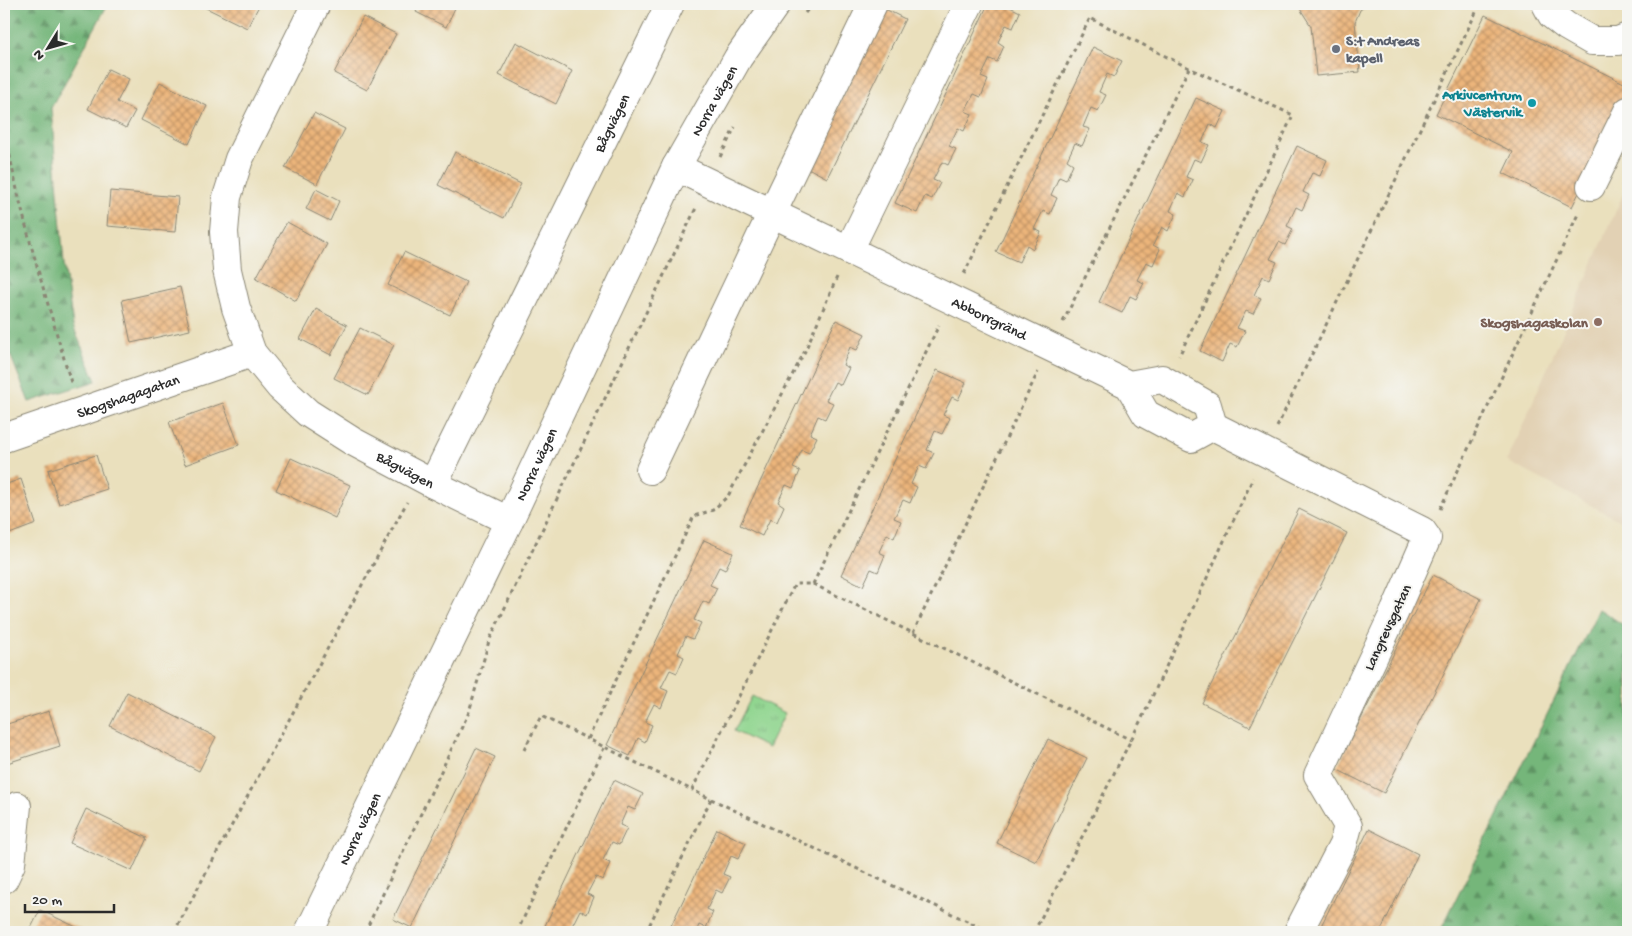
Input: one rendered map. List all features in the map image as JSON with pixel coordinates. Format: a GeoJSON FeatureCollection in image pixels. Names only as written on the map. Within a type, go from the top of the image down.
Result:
{"type":"FeatureCollection","features":[{"type":"Feature","properties":{"kind":"street","name":"Bågvägen"},"geometry":{"type":"LineString","coordinates":[[316,4],[239,160],[227,197],[224,232],[227,270],[236,308],[252,353],[280,387],[308,413],[352,441],[427,480],[670,4]]}},
{"type":"Feature","properties":{"kind":"street","name":"Norra vägen"},"geometry":{"type":"LineString","coordinates":[[309,932],[509,521],[676,167],[738,58],[776,4]]}},
{"type":"Feature","properties":{"kind":"street"},"geometry":{"type":"LineString","coordinates":[[650,470],[873,4]]}},
{"type":"Feature","properties":{"kind":"street"},"geometry":{"type":"LineString","coordinates":[[849,250],[969,4]]}},
{"type":"Feature","properties":{"kind":"street"},"geometry":{"type":"LineString","coordinates":[[1546,4],[1552,15],[1566,26],[1592,41],[1627,39]]}},
{"type":"Feature","properties":{"kind":"street"},"geometry":{"type":"LineString","coordinates":[[1591,186],[1628,111]]}},
{"type":"Feature","properties":{"kind":"street","name":"Abborrgränd"},"geometry":{"type":"LineString","coordinates":[[676,167],[1129,385]]}},
{"type":"Feature","properties":{"kind":"street","name":"Skogshagagatan"},"geometry":{"type":"LineString","coordinates":[[4,438],[252,353]]}},
{"type":"Feature","properties":{"kind":"street"},"geometry":{"type":"LineString","coordinates":[[1213,426],[1190,438],[1146,414],[1129,385],[1162,379],[1207,405],[1213,426],[1422,531],[1426,538]]}},
{"type":"Feature","properties":{"kind":"street"},"geometry":{"type":"LineString","coordinates":[[427,480],[509,521]]}},
{"type":"Feature","properties":{"kind":"street","name":"Langrevsgatan"},"geometry":{"type":"LineString","coordinates":[[1298,932],[1343,845],[1348,826],[1318,775],[1391,619],[1426,538]]}},
{"type":"Feature","properties":{"kind":"street"},"geometry":{"type":"LineString","coordinates":[[4,879],[11,864],[17,806]]}},
{"type":"Feature","properties":{"kind":"path"},"geometry":{"type":"LineString","coordinates":[[801,18],[812,4]]}},
{"type":"Feature","properties":{"kind":"path"},"geometry":{"type":"LineString","coordinates":[[813,584],[1090,18],[1189,68],[1293,115],[1167,382]]}},
{"type":"Feature","properties":{"kind":"path"},"geometry":{"type":"LineString","coordinates":[[912,633],[1050,348],[1189,68]]}},
{"type":"Feature","properties":{"kind":"path"},"geometry":{"type":"LineString","coordinates":[[365,932],[469,712],[489,641],[738,121]]}},
{"type":"Feature","properties":{"kind":"path"},"geometry":{"type":"LineString","coordinates":[[4,123],[8,154],[27,229],[79,412]]}},
{"type":"Feature","properties":{"kind":"path"},"geometry":{"type":"LineString","coordinates":[[1426,538],[1591,186]]}},
{"type":"Feature","properties":{"kind":"path"},"geometry":{"type":"LineString","coordinates":[[588,739],[694,516],[713,510],[728,496],[805,351],[849,250]]}},
{"type":"Feature","properties":{"kind":"path"},"geometry":{"type":"LineString","coordinates":[[174,932],[427,480]]}},
{"type":"Feature","properties":{"kind":"path"},"geometry":{"type":"LineString","coordinates":[[692,790],[796,584],[813,584],[1131,740]]}},
{"type":"Feature","properties":{"kind":"path"},"geometry":{"type":"LineString","coordinates":[[524,750],[541,716],[604,748],[990,932]]}},
{"type":"Feature","properties":{"kind":"path"},"geometry":{"type":"LineString","coordinates":[[517,932],[604,748]]}},
{"type":"Feature","properties":{"kind":"path"},"geometry":{"type":"LineString","coordinates":[[646,932],[711,799]]}},
{"type":"Feature","properties":{"kind":"shaded area","name":"Skogshagaskolan"},"geometry":{"type":"Polygon","coordinates":[[[1628,183],[1628,525],[1507,461],[1628,183]]]}},
{"type":"Feature","properties":{"kind":"green space"},"geometry":{"type":"Polygon","coordinates":[[[4,4],[108,4],[51,108],[64,264],[73,326],[96,381],[29,402],[4,339],[4,4]]]}},
{"type":"Feature","properties":{"kind":"green space"},"geometry":{"type":"Polygon","coordinates":[[[1599,609],[1628,628],[1628,932],[1440,932],[1599,609]]]}},
{"type":"Feature","properties":{"kind":"green space"},"geometry":{"type":"Polygon","coordinates":[[[752,696],[785,713],[768,748],[734,731],[752,696]]]}},
{"type":"Feature","properties":{"kind":"building"},"geometry":{"type":"Polygon","coordinates":[[[198,4],[260,4],[247,28],[198,4]]]}},
{"type":"Feature","properties":{"kind":"building"},"geometry":{"type":"Polygon","coordinates":[[[420,4],[447,4],[455,8],[446,27],[416,12],[420,4]]]}},
{"type":"Feature","properties":{"kind":"building"},"geometry":{"type":"Polygon","coordinates":[[[988,4],[1004,4],[1020,12],[1013,28],[1006,25],[998,42],[1004,46],[997,62],[990,59],[981,77],[988,80],[981,97],[974,94],[965,111],[972,114],[964,131],[958,128],[949,146],[956,149],[948,165],[942,162],[933,180],[940,183],[932,199],[925,196],[917,213],[895,203],[988,4]]]}},
{"type":"Feature","properties":{"kind":"building","name":"S:t Andreas kapell"},"geometry":{"type":"Polygon","coordinates":[[[1297,4],[1368,4],[1360,10],[1355,22],[1360,72],[1316,76],[1311,26],[1297,4]]]}},
{"type":"Feature","properties":{"kind":"building"},"geometry":{"type":"Polygon","coordinates":[[[885,9],[905,19],[827,178],[808,168],[885,9]]]}},
{"type":"Feature","properties":{"kind":"building","name":"Arkivcentrum Västervik"},"geometry":{"type":"Polygon","coordinates":[[[1485,15],[1628,85],[1628,91],[1572,207],[1503,173],[1513,152],[1436,114],[1485,15]]]}},
{"type":"Feature","properties":{"kind":"building"},"geometry":{"type":"Polygon","coordinates":[[[363,17],[396,34],[367,90],[334,73],[363,17]]]}},
{"type":"Feature","properties":{"kind":"building"},"geometry":{"type":"Polygon","coordinates":[[[516,42],[572,71],[556,104],[499,75],[516,42]]]}},
{"type":"Feature","properties":{"kind":"building"},"geometry":{"type":"Polygon","coordinates":[[[1093,47],[1122,61],[1114,77],[1107,74],[1099,92],[1106,95],[1098,111],[1091,108],[1083,127],[1090,129],[1082,146],[1075,143],[1067,160],[1073,164],[1066,180],[1059,177],[1051,195],[1057,198],[1050,214],[1043,211],[1034,229],[1041,232],[1033,249],[1027,245],[1019,262],[996,252],[1093,47]]]}},
{"type":"Feature","properties":{"kind":"building"},"geometry":{"type":"Polygon","coordinates":[[[108,69],[129,79],[117,102],[135,111],[126,128],[88,109],[108,69]]]}},
{"type":"Feature","properties":{"kind":"building"},"geometry":{"type":"Polygon","coordinates":[[[160,82],[207,106],[189,144],[141,120],[160,82]]]}},
{"type":"Feature","properties":{"kind":"building"},"geometry":{"type":"Polygon","coordinates":[[[1196,98],[1225,111],[1217,128],[1210,124],[1202,142],[1209,145],[1201,162],[1194,159],[1186,177],[1193,180],[1185,197],[1178,193],[1170,211],[1176,214],[1168,231],[1162,227],[1153,245],[1160,249],[1153,265],[1146,262],[1137,280],[1144,283],[1136,299],[1130,296],[1122,313],[1099,302],[1196,98]]]}},
{"type":"Feature","properties":{"kind":"building"},"geometry":{"type":"Polygon","coordinates":[[[314,113],[345,129],[317,184],[285,168],[314,113]]]}},
{"type":"Feature","properties":{"kind":"building"},"geometry":{"type":"Polygon","coordinates":[[[1297,146],[1327,160],[1320,176],[1312,173],[1303,192],[1309,195],[1302,210],[1296,207],[1287,226],[1293,229],[1285,245],[1279,242],[1270,259],[1277,262],[1269,279],[1263,276],[1254,295],[1261,298],[1253,314],[1246,311],[1237,328],[1245,331],[1237,347],[1230,344],[1222,362],[1200,351],[1297,146]]]}},
{"type":"Feature","properties":{"kind":"building"},"geometry":{"type":"Polygon","coordinates":[[[455,152],[521,184],[504,218],[438,185],[455,152]]]}},
{"type":"Feature","properties":{"kind":"building"},"geometry":{"type":"Polygon","coordinates":[[[316,189],[339,201],[330,221],[306,209],[316,189]]]}},
{"type":"Feature","properties":{"kind":"building"},"geometry":{"type":"Polygon","coordinates":[[[110,191],[178,197],[175,232],[107,226],[110,191]]]}},
{"type":"Feature","properties":{"kind":"building"},"geometry":{"type":"Polygon","coordinates":[[[287,222],[327,244],[296,301],[256,278],[287,222]]]}},
{"type":"Feature","properties":{"kind":"building"},"geometry":{"type":"Polygon","coordinates":[[[404,252],[466,282],[450,315],[388,285],[404,252]]]}},
{"type":"Feature","properties":{"kind":"building"},"geometry":{"type":"Polygon","coordinates":[[[180,287],[190,330],[131,343],[122,300],[180,287]]]}},
{"type":"Feature","properties":{"kind":"building"},"geometry":{"type":"Polygon","coordinates":[[[316,309],[347,325],[331,355],[300,339],[316,309]]]}},
{"type":"Feature","properties":{"kind":"building"},"geometry":{"type":"Polygon","coordinates":[[[836,320],[865,334],[857,350],[850,347],[843,365],[849,368],[841,385],[835,382],[826,400],[833,403],[825,419],[818,416],[810,434],[817,437],[809,453],[802,450],[793,468],[800,471],[793,488],[786,485],[778,502],[784,506],[777,522],[770,519],[762,536],[740,525],[836,320]]]}},
{"type":"Feature","properties":{"kind":"building"},"geometry":{"type":"Polygon","coordinates":[[[360,328],[394,345],[368,395],[334,378],[360,328]]]}},
{"type":"Feature","properties":{"kind":"building"},"geometry":{"type":"Polygon","coordinates":[[[937,370],[966,383],[958,400],[952,397],[943,415],[950,418],[942,434],[935,431],[927,450],[934,453],[926,469],[919,466],[911,484],[917,487],[910,503],[903,500],[894,518],[901,521],[894,538],[887,534],[879,552],[885,555],[878,572],[871,569],[863,586],[841,575],[937,370]]]}},
{"type":"Feature","properties":{"kind":"building"},"geometry":{"type":"Polygon","coordinates":[[[223,403],[239,445],[185,465],[169,422],[223,403]]]}},
{"type":"Feature","properties":{"kind":"building"},"geometry":{"type":"Polygon","coordinates":[[[96,455],[107,489],[59,504],[48,470],[96,455]]]}},
{"type":"Feature","properties":{"kind":"building"},"geometry":{"type":"Polygon","coordinates":[[[291,458],[350,485],[335,518],[276,490],[291,458]]]}},
{"type":"Feature","properties":{"kind":"building"},"geometry":{"type":"Polygon","coordinates":[[[21,479],[36,524],[4,536],[4,485],[21,479]]]}},
{"type":"Feature","properties":{"kind":"building"},"geometry":{"type":"Polygon","coordinates":[[[1299,509],[1347,533],[1250,727],[1202,703],[1299,509]]]}},
{"type":"Feature","properties":{"kind":"building"},"geometry":{"type":"Polygon","coordinates":[[[704,540],[733,553],[725,570],[719,567],[710,585],[717,588],[709,604],[703,601],[694,620],[701,623],[693,639],[686,636],[678,654],[684,657],[677,673],[670,670],[661,688],[668,691],[661,708],[654,704],[645,722],[652,725],[645,742],[638,738],[630,756],[607,745],[704,540]]]}},
{"type":"Feature","properties":{"kind":"building"},"geometry":{"type":"Polygon","coordinates":[[[1433,575],[1481,599],[1384,793],[1336,769],[1433,575]]]}},
{"type":"Feature","properties":{"kind":"building"},"geometry":{"type":"Polygon","coordinates":[[[127,692],[216,737],[199,771],[110,726],[127,692]]]}},
{"type":"Feature","properties":{"kind":"building"},"geometry":{"type":"Polygon","coordinates":[[[49,711],[60,746],[4,764],[4,725],[49,711]]]}},
{"type":"Feature","properties":{"kind":"building"},"geometry":{"type":"Polygon","coordinates":[[[1048,739],[1087,758],[1036,862],[997,843],[1048,739]]]}},
{"type":"Feature","properties":{"kind":"building"},"geometry":{"type":"Polygon","coordinates":[[[476,748],[495,757],[412,928],[393,919],[476,748]]]}},
{"type":"Feature","properties":{"kind":"building"},"geometry":{"type":"Polygon","coordinates":[[[614,780],[643,794],[635,810],[628,807],[620,825],[627,828],[619,845],[612,842],[603,860],[610,863],[603,880],[596,877],[587,894],[594,897],[587,914],[580,910],[571,928],[580,932],[542,932],[614,780]]]}},
{"type":"Feature","properties":{"kind":"building"},"geometry":{"type":"Polygon","coordinates":[[[86,809],[147,838],[132,871],[70,843],[86,809]]]}},
{"type":"Feature","properties":{"kind":"building"},"geometry":{"type":"Polygon","coordinates":[[[717,829],[746,843],[738,859],[731,856],[723,874],[730,877],[722,893],[716,890],[707,909],[713,912],[706,928],[699,925],[696,932],[668,932],[717,829]]]}},
{"type":"Feature","properties":{"kind":"building"},"geometry":{"type":"Polygon","coordinates":[[[1369,829],[1418,854],[1380,932],[1318,932],[1369,829]]]}},
{"type":"Feature","properties":{"kind":"building"},"geometry":{"type":"Polygon","coordinates":[[[40,910],[87,932],[29,932],[40,910]]]}},
{"type":"Feature","properties":{"kind":"place","name":"S:t Andreas kapell"},"geometry":{"type":"Point","coordinates":[1336,49]}},
{"type":"Feature","properties":{"kind":"place","name":"Arkivcentrum Västervik"},"geometry":{"type":"Point","coordinates":[1532,103]}},
{"type":"Feature","properties":{"kind":"place","name":"Skogshagaskolan"},"geometry":{"type":"Point","coordinates":[1598,322]}}]}
